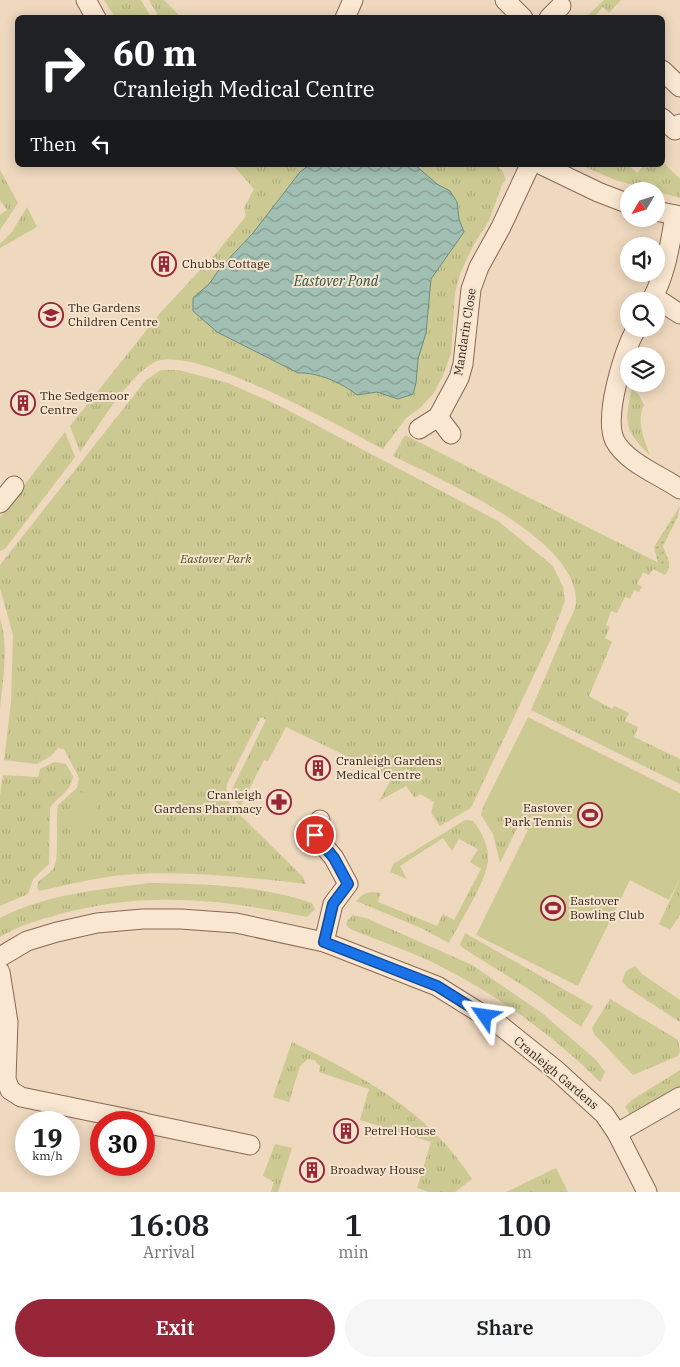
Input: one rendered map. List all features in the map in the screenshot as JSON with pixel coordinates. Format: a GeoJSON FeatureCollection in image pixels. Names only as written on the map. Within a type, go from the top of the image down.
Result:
{"type":"FeatureCollection","features":[{"type":"Feature","properties":{"kind":"street"},"geometry":{"type":"LineString","coordinates":[[86,0],[94,15]]}},
{"type":"Feature","properties":{"kind":"street"},"geometry":{"type":"LineString","coordinates":[[346,15],[353,0]]}},
{"type":"Feature","properties":{"kind":"street"},"geometry":{"type":"LineString","coordinates":[[505,0],[520,15]]}},
{"type":"Feature","properties":{"kind":"street"},"geometry":{"type":"LineString","coordinates":[[665,73],[680,87]]}},
{"type":"Feature","properties":{"kind":"street"},"geometry":{"type":"LineString","coordinates":[[665,121],[675,130],[680,124]]}},
{"type":"Feature","properties":{"kind":"street","name":"Mandarin Close"},"geometry":{"type":"LineString","coordinates":[[419,429],[438,417],[459,378],[463,364],[470,294],[479,267],[501,227],[529,167]]}},
{"type":"Feature","properties":{"kind":"street"},"geometry":{"type":"LineString","coordinates":[[546,167],[620,201]]}},
{"type":"Feature","properties":{"kind":"street"},"geometry":{"type":"LineString","coordinates":[[656,292],[667,261],[678,215],[665,213]]}},
{"type":"Feature","properties":{"kind":"street"},"geometry":{"type":"LineString","coordinates":[[665,306],[680,314]]}},
{"type":"Feature","properties":{"kind":"street"},"geometry":{"type":"LineString","coordinates":[[632,337],[614,401],[612,426],[615,440],[625,453],[680,489]]}},
{"type":"Feature","properties":{"kind":"street"},"geometry":{"type":"LineString","coordinates":[[438,417],[451,434]]}},
{"type":"Feature","properties":{"kind":"street"},"geometry":{"type":"LineString","coordinates":[[0,503],[14,486]]}},
{"type":"Feature","properties":{"kind":"street"},"geometry":{"type":"LineString","coordinates":[[320,820],[315,835],[334,858],[348,884],[333,904],[324,942]]}},
{"type":"Feature","properties":{"kind":"street","name":"Cranleigh Gardens"},"geometry":{"type":"LineString","coordinates":[[0,957],[27,941],[57,932],[97,923],[143,919],[181,919],[236,923],[324,942],[437,986],[501,1026],[581,1091],[604,1114],[617,1133],[647,1192]]}},
{"type":"Feature","properties":{"kind":"street"},"geometry":{"type":"LineString","coordinates":[[0,972],[8,1022],[6,1080],[10,1090],[20,1097],[90,1112]]}},
{"type":"Feature","properties":{"kind":"street"},"geometry":{"type":"LineString","coordinates":[[617,1133],[680,1098]]}},
{"type":"Feature","properties":{"kind":"street"},"geometry":{"type":"LineString","coordinates":[[155,1125],[250,1145]]}},
{"type":"Feature","properties":{"kind":"green space"},"geometry":{"type":"Polygon","coordinates":[[[104,0],[141,0],[150,15],[114,15],[104,0]]]}},
{"type":"Feature","properties":{"kind":"green space"},"geometry":{"type":"Polygon","coordinates":[[[149,0],[164,0],[179,15],[158,15],[149,0]]]}},
{"type":"Feature","properties":{"kind":"green space"},"geometry":{"type":"Polygon","coordinates":[[[604,0],[621,0],[609,13],[603,7],[596,15],[588,15],[604,0]]]}},
{"type":"Feature","properties":{"kind":"green space"},"geometry":{"type":"Polygon","coordinates":[[[665,164],[680,179],[680,198],[665,194],[665,182],[622,182],[586,167],[631,167],[637,173],[642,167],[665,167],[665,164]]]}},
{"type":"Feature","properties":{"kind":"green space"},"geometry":{"type":"Polygon","coordinates":[[[235,167],[306,167],[300,172],[253,233],[221,267],[209,284],[194,298],[217,332],[298,373],[314,374],[330,379],[358,395],[377,392],[398,399],[416,383],[418,359],[426,333],[431,279],[464,232],[459,219],[457,202],[450,191],[437,184],[417,167],[499,167],[506,180],[502,185],[489,221],[474,244],[460,274],[455,293],[451,354],[434,393],[420,408],[406,418],[383,449],[337,424],[233,376],[201,365],[174,359],[155,362],[135,378],[125,390],[80,452],[70,426],[161,312],[219,250],[246,216],[244,208],[254,189],[235,167]]]}},
{"type":"Feature","properties":{"kind":"green space"},"geometry":{"type":"Polygon","coordinates":[[[0,170],[18,203],[0,230],[0,215],[7,210],[0,200],[0,170]]]}},
{"type":"Feature","properties":{"kind":"green space"},"geometry":{"type":"Polygon","coordinates":[[[27,207],[37,227],[0,248],[0,244],[12,232],[27,207]]]}},
{"type":"Feature","properties":{"kind":"green space","name":"Eastover Park"},"geometry":{"type":"Polygon","coordinates":[[[161,370],[178,370],[228,383],[282,407],[498,521],[553,566],[563,587],[565,601],[550,641],[471,808],[440,826],[431,813],[434,802],[420,794],[415,798],[406,786],[379,801],[392,778],[286,727],[268,761],[264,760],[240,807],[232,796],[232,789],[266,720],[261,717],[227,784],[226,797],[231,806],[303,877],[306,884],[214,875],[168,873],[122,875],[39,891],[37,888],[38,882],[53,869],[55,864],[58,805],[77,788],[79,778],[64,749],[58,748],[51,756],[37,764],[4,760],[11,702],[13,635],[0,588],[0,565],[146,380],[161,370]]]}},
{"type":"Feature","properties":{"kind":"green space"},"geometry":{"type":"Polygon","coordinates":[[[631,392],[636,392],[644,405],[641,424],[650,455],[641,447],[631,432],[627,418],[631,392]]]}},
{"type":"Feature","properties":{"kind":"green space"},"geometry":{"type":"Polygon","coordinates":[[[65,432],[75,457],[5,549],[0,551],[0,517],[65,432]]]}},
{"type":"Feature","properties":{"kind":"green space"},"geometry":{"type":"Polygon","coordinates":[[[405,435],[669,568],[665,575],[653,569],[649,575],[643,572],[637,584],[642,587],[639,592],[634,590],[630,599],[625,597],[617,613],[611,611],[606,625],[610,627],[605,638],[612,642],[589,696],[612,709],[614,706],[629,713],[625,721],[638,727],[634,737],[680,759],[680,784],[531,710],[575,609],[576,602],[571,578],[555,556],[532,534],[503,514],[473,496],[393,456],[405,435]]]}},
{"type":"Feature","properties":{"kind":"green space"},"geometry":{"type":"Polygon","coordinates":[[[680,506],[678,516],[663,546],[669,562],[669,568],[658,563],[654,547],[680,506]]]}},
{"type":"Feature","properties":{"kind":"green space"},"geometry":{"type":"Polygon","coordinates":[[[0,618],[5,651],[0,709],[0,618]]]}},
{"type":"Feature","properties":{"kind":"green space"},"geometry":{"type":"Polygon","coordinates":[[[528,717],[680,793],[680,879],[669,900],[630,880],[578,986],[476,935],[528,830],[483,807],[528,717]]]}},
{"type":"Feature","properties":{"kind":"green space"},"geometry":{"type":"Polygon","coordinates":[[[54,762],[66,764],[73,776],[70,786],[50,808],[49,864],[33,879],[28,894],[0,906],[0,796],[3,775],[38,777],[40,769],[54,762]]]}},
{"type":"Feature","properties":{"kind":"green space"},"geometry":{"type":"Polygon","coordinates":[[[77,792],[98,794],[95,826],[74,825],[77,792]]]}},
{"type":"Feature","properties":{"kind":"green space"},"geometry":{"type":"Polygon","coordinates":[[[483,807],[519,824],[500,863],[493,834],[481,815],[483,807]]]}},
{"type":"Feature","properties":{"kind":"green space"},"geometry":{"type":"Polygon","coordinates":[[[465,820],[473,821],[482,835],[486,845],[488,861],[478,891],[449,943],[421,928],[356,901],[367,893],[381,893],[378,902],[437,926],[443,914],[454,920],[481,869],[470,862],[478,849],[459,839],[452,851],[443,838],[400,866],[407,879],[390,872],[393,864],[465,820]]]}},
{"type":"Feature","properties":{"kind":"green space"},"geometry":{"type":"Polygon","coordinates":[[[680,879],[680,915],[670,930],[659,924],[680,879]]]}},
{"type":"Feature","properties":{"kind":"green space"},"geometry":{"type":"Polygon","coordinates":[[[149,883],[211,885],[272,892],[312,903],[315,909],[307,917],[214,902],[154,900],[123,902],[60,914],[22,926],[0,937],[0,918],[36,903],[73,894],[149,883]]]}},
{"type":"Feature","properties":{"kind":"green space"},"geometry":{"type":"Polygon","coordinates":[[[353,915],[366,918],[472,965],[542,1013],[596,1060],[605,1072],[600,1082],[583,1065],[526,1018],[463,978],[408,952],[350,929],[346,925],[353,915]]]}},
{"type":"Feature","properties":{"kind":"green space"},"geometry":{"type":"Polygon","coordinates":[[[465,933],[593,1006],[581,1027],[533,992],[463,948],[460,945],[465,933]]]}},
{"type":"Feature","properties":{"kind":"green space"},"geometry":{"type":"Polygon","coordinates":[[[635,966],[642,974],[680,1000],[680,1022],[628,988],[622,981],[626,971],[635,966]]]}},
{"type":"Feature","properties":{"kind":"green space"},"geometry":{"type":"Polygon","coordinates":[[[610,999],[678,1040],[680,1051],[678,1056],[633,1075],[594,1034],[592,1028],[610,999]]]}},
{"type":"Feature","properties":{"kind":"green space"},"geometry":{"type":"Polygon","coordinates":[[[292,1042],[368,1082],[415,1115],[455,1155],[472,1179],[455,1192],[429,1192],[417,1188],[431,1142],[360,1120],[369,1089],[319,1072],[320,1066],[314,1060],[308,1059],[300,1066],[289,1102],[273,1097],[292,1042]]]}},
{"type":"Feature","properties":{"kind":"green space"},"geometry":{"type":"Polygon","coordinates":[[[680,1070],[680,1088],[638,1113],[630,1115],[625,1107],[632,1100],[680,1070]]]}},
{"type":"Feature","properties":{"kind":"green space"},"geometry":{"type":"Polygon","coordinates":[[[275,1144],[292,1148],[278,1192],[271,1192],[274,1182],[263,1176],[275,1144]]]}},
{"type":"Feature","properties":{"kind":"green space"},"geometry":{"type":"Polygon","coordinates":[[[556,1168],[568,1192],[506,1192],[556,1168]]]}},
{"type":"Feature","properties":{"kind":"water","name":"Eastover Pond"},"geometry":{"type":"Polygon","coordinates":[[[306,167],[417,167],[437,184],[450,191],[457,202],[459,219],[464,232],[431,279],[426,333],[418,359],[413,394],[398,399],[377,392],[357,395],[329,379],[314,374],[298,373],[217,332],[193,311],[193,298],[209,284],[221,267],[253,233],[300,172],[306,167]]]}},
{"type":"Feature","properties":{"kind":"place","name":"Chubbs Cottage"},"geometry":{"type":"Point","coordinates":[164,264]}},
{"type":"Feature","properties":{"kind":"place","name":"The Gardens Children Centre"},"geometry":{"type":"Point","coordinates":[51,315]}},
{"type":"Feature","properties":{"kind":"place","name":"The Sedgemoor Centre"},"geometry":{"type":"Point","coordinates":[23,403]}},
{"type":"Feature","properties":{"kind":"place","name":"Cranleigh Gardens Medical Centre"},"geometry":{"type":"Point","coordinates":[318,768]}},
{"type":"Feature","properties":{"kind":"place","name":"Cranleigh Gardens Pharmacy"},"geometry":{"type":"Point","coordinates":[279,802]}},
{"type":"Feature","properties":{"kind":"place","name":"Eastover Park Tennis"},"geometry":{"type":"Point","coordinates":[590,815]}},
{"type":"Feature","properties":{"kind":"place","name":"Eastover Bowling Club"},"geometry":{"type":"Point","coordinates":[553,908]}},
{"type":"Feature","properties":{"kind":"place","name":"Petrel House"},"geometry":{"type":"Point","coordinates":[346,1131]}},
{"type":"Feature","properties":{"kind":"place","name":"Broadway House"},"geometry":{"type":"Point","coordinates":[312,1170]}},
{"type":"Feature","properties":{"kind":"route"},"geometry":{"type":"LineString","coordinates":[[315,835],[334,858],[344,873],[348,884],[333,904],[324,942],[437,986],[485,1016]]}}]}
